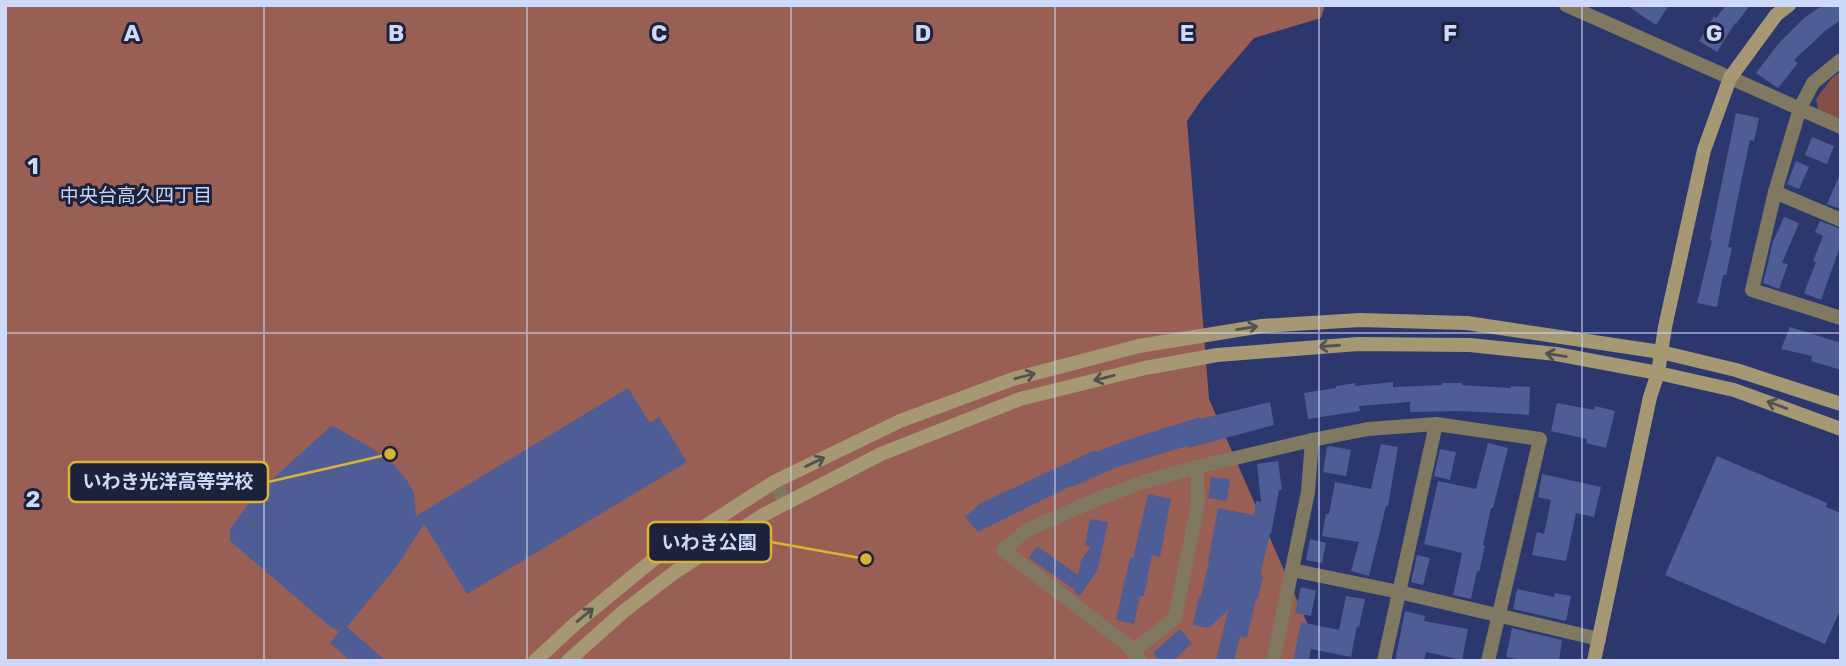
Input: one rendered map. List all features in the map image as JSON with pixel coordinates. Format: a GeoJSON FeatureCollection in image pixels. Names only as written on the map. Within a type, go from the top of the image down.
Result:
{"type":"FeatureCollection","features":[{"type":"Feature","properties":{"kind":"street"},"geometry":{"type":"LineString","coordinates":[[1566,5],[1841,127]]}},
{"type":"Feature","properties":{"kind":"street"},"geometry":{"type":"LineString","coordinates":[[1594,661],[1704,150],[1730,78],[1776,15],[1789,5]]}},
{"type":"Feature","properties":{"kind":"street"},"geometry":{"type":"LineString","coordinates":[[1841,60],[1813,83],[1800,108],[1774,192],[1752,289],[1841,318]]}},
{"type":"Feature","properties":{"kind":"street"},"geometry":{"type":"LineString","coordinates":[[1774,192],[1841,220]]}},
{"type":"Feature","properties":{"kind":"street"},"geometry":{"type":"LineString","coordinates":[[535,661],[576,623],[654,559],[774,482],[900,421],[1013,379],[1139,345],[1262,326],[1360,320],[1467,323],[1661,352],[1736,370],[1841,404]]}},
{"type":"Feature","properties":{"kind":"street"},"geometry":{"type":"LineString","coordinates":[[568,661],[624,611],[675,572],[765,514],[881,454],[1020,399],[1145,368],[1217,355],[1358,344],[1470,345],[1556,354],[1734,390],[1841,429]]}},
{"type":"Feature","properties":{"kind":"street"},"geometry":{"type":"LineString","coordinates":[[1384,661],[1436,424]]}},
{"type":"Feature","properties":{"kind":"street"},"geometry":{"type":"LineString","coordinates":[[1197,467],[1198,504],[1175,618],[1137,656],[1003,551],[1027,530],[1143,482],[1197,467],[1312,440],[1368,429],[1436,424],[1539,439],[1488,661]]}},
{"type":"Feature","properties":{"kind":"street"},"geometry":{"type":"LineString","coordinates":[[1273,661],[1308,492],[1312,440]]}},
{"type":"Feature","properties":{"kind":"street"},"geometry":{"type":"LineString","coordinates":[[774,482],[786,503]]}},
{"type":"Feature","properties":{"kind":"street"},"geometry":{"type":"LineString","coordinates":[[1292,570],[1600,639]]}},
{"type":"Feature","properties":{"kind":"shaded area"},"geometry":{"type":"Polygon","coordinates":[[[5,5],[1325,5],[1321,18],[1254,38],[1202,99],[1187,121],[1209,399],[1308,625],[1308,661],[5,661],[5,5]]]}},
{"type":"Feature","properties":{"kind":"shaded area"},"geometry":{"type":"Polygon","coordinates":[[[1841,71],[1841,120],[1818,110],[1816,99],[1831,79],[1841,71]]]}},
{"type":"Feature","properties":{"kind":"building"},"geometry":{"type":"Polygon","coordinates":[[[1626,5],[1669,5],[1656,25],[1626,5]]]}},
{"type":"Feature","properties":{"kind":"building"},"geometry":{"type":"Polygon","coordinates":[[[1726,5],[1750,5],[1717,52],[1699,41],[1714,16],[1716,18],[1726,5]]]}},
{"type":"Feature","properties":{"kind":"building"},"geometry":{"type":"Polygon","coordinates":[[[1823,5],[1841,5],[1841,20],[1794,60],[1798,63],[1778,88],[1756,73],[1779,43],[1804,18],[1823,5]]]}},
{"type":"Feature","properties":{"kind":"building"},"geometry":{"type":"Polygon","coordinates":[[[1736,113],[1759,118],[1754,141],[1750,140],[1728,247],[1732,248],[1717,307],[1697,303],[1712,241],[1710,240],[1736,113]]]}},
{"type":"Feature","properties":{"kind":"building"},"geometry":{"type":"Polygon","coordinates":[[[1812,137],[1834,146],[1827,164],[1805,155],[1812,137]]]}},
{"type":"Feature","properties":{"kind":"building"},"geometry":{"type":"Polygon","coordinates":[[[1796,161],[1809,167],[1799,189],[1787,184],[1796,161]]]}},
{"type":"Feature","properties":{"kind":"building"},"geometry":{"type":"Polygon","coordinates":[[[1841,172],[1841,209],[1827,204],[1841,172]]]}},
{"type":"Feature","properties":{"kind":"building"},"geometry":{"type":"Polygon","coordinates":[[[1784,217],[1799,223],[1782,263],[1788,264],[1779,289],[1763,283],[1773,242],[1784,217]]]}},
{"type":"Feature","properties":{"kind":"building"},"geometry":{"type":"Polygon","coordinates":[[[1820,221],[1841,229],[1841,244],[1821,300],[1804,293],[1823,236],[1815,232],[1820,221]]]}},
{"type":"Feature","properties":{"kind":"building"},"geometry":{"type":"Polygon","coordinates":[[[1790,327],[1841,343],[1841,370],[1811,361],[1812,356],[1781,349],[1790,327]]]}},
{"type":"Feature","properties":{"kind":"building"},"geometry":{"type":"Polygon","coordinates":[[[1393,382],[1393,387],[1462,383],[1511,388],[1530,387],[1529,415],[1462,411],[1410,412],[1410,402],[1359,406],[1360,411],[1308,419],[1304,393],[1355,383],[1355,386],[1393,382]]]}},
{"type":"Feature","properties":{"kind":"building"},"geometry":{"type":"Polygon","coordinates":[[[628,388],[650,423],[659,417],[687,462],[467,594],[424,524],[397,566],[347,627],[386,661],[351,661],[330,643],[339,632],[230,541],[230,529],[255,495],[331,426],[370,447],[393,464],[414,493],[416,516],[628,388]]]}},
{"type":"Feature","properties":{"kind":"building"},"geometry":{"type":"Polygon","coordinates":[[[1270,402],[1274,425],[1188,448],[1187,446],[1117,467],[1071,486],[978,532],[965,517],[981,503],[1095,450],[1096,452],[1200,417],[1270,402]]]}},
{"type":"Feature","properties":{"kind":"building"},"geometry":{"type":"Polygon","coordinates":[[[1557,403],[1594,410],[1595,406],[1615,411],[1606,448],[1586,443],[1587,439],[1551,431],[1557,403]]]}},
{"type":"Feature","properties":{"kind":"building"},"geometry":{"type":"Polygon","coordinates":[[[1488,443],[1508,448],[1491,508],[1483,545],[1485,546],[1471,599],[1453,595],[1462,553],[1424,544],[1438,481],[1476,489],[1488,443]]]}},
{"type":"Feature","properties":{"kind":"building"},"geometry":{"type":"Polygon","coordinates":[[[1381,444],[1398,447],[1388,506],[1369,576],[1351,571],[1359,542],[1322,536],[1335,482],[1371,489],[1381,444]]]}},
{"type":"Feature","properties":{"kind":"building"},"geometry":{"type":"Polygon","coordinates":[[[1327,447],[1351,450],[1346,476],[1323,472],[1327,447]]]}},
{"type":"Feature","properties":{"kind":"building"},"geometry":{"type":"Polygon","coordinates":[[[1440,449],[1456,452],[1450,480],[1434,476],[1440,449]]]}},
{"type":"Feature","properties":{"kind":"building"},"geometry":{"type":"Polygon","coordinates":[[[1717,456],[1827,503],[1826,507],[1841,513],[1841,608],[1825,644],[1665,575],[1717,456]]]}},
{"type":"Feature","properties":{"kind":"building"},"geometry":{"type":"Polygon","coordinates":[[[1278,461],[1282,490],[1279,490],[1260,575],[1263,576],[1247,638],[1240,636],[1234,661],[1216,661],[1228,610],[1209,628],[1193,625],[1209,561],[1218,508],[1254,515],[1256,501],[1261,502],[1257,464],[1278,461]]]}},
{"type":"Feature","properties":{"kind":"building"},"geometry":{"type":"Polygon","coordinates":[[[1542,474],[1601,487],[1594,517],[1576,513],[1566,561],[1532,555],[1537,532],[1544,534],[1551,500],[1538,497],[1542,474]]]}},
{"type":"Feature","properties":{"kind":"building"},"geometry":{"type":"Polygon","coordinates":[[[1211,477],[1230,479],[1227,501],[1208,498],[1211,477]]]}},
{"type":"Feature","properties":{"kind":"building"},"geometry":{"type":"Polygon","coordinates":[[[1148,494],[1171,499],[1160,557],[1152,555],[1144,596],[1140,596],[1134,624],[1116,620],[1148,494]]]}},
{"type":"Feature","properties":{"kind":"building"},"geometry":{"type":"Polygon","coordinates":[[[1090,519],[1108,522],[1098,569],[1080,596],[1029,558],[1037,546],[1078,575],[1081,560],[1091,546],[1085,545],[1090,519]]]}},
{"type":"Feature","properties":{"kind":"building"},"geometry":{"type":"Polygon","coordinates":[[[1310,539],[1326,543],[1322,563],[1306,560],[1310,539]]]}},
{"type":"Feature","properties":{"kind":"building"},"geometry":{"type":"Polygon","coordinates":[[[1417,555],[1430,558],[1423,585],[1411,582],[1417,555]]]}},
{"type":"Feature","properties":{"kind":"building"},"geometry":{"type":"Polygon","coordinates":[[[1301,587],[1316,591],[1311,616],[1295,613],[1301,587]]]}},
{"type":"Feature","properties":{"kind":"building"},"geometry":{"type":"Polygon","coordinates":[[[1517,589],[1554,597],[1555,593],[1571,596],[1566,621],[1513,609],[1517,589]]]}},
{"type":"Feature","properties":{"kind":"building"},"geometry":{"type":"Polygon","coordinates":[[[1346,596],[1365,599],[1351,657],[1311,649],[1309,661],[1293,661],[1301,622],[1339,630],[1346,596]]]}},
{"type":"Feature","properties":{"kind":"building"},"geometry":{"type":"Polygon","coordinates":[[[1405,611],[1425,616],[1424,621],[1468,629],[1462,660],[1426,652],[1424,661],[1395,661],[1405,611]]]}},
{"type":"Feature","properties":{"kind":"building"},"geometry":{"type":"Polygon","coordinates":[[[1512,628],[1562,640],[1559,661],[1526,661],[1506,657],[1512,628]]]}},
{"type":"Feature","properties":{"kind":"building"},"geometry":{"type":"Polygon","coordinates":[[[1180,629],[1192,643],[1173,661],[1159,661],[1153,653],[1180,629]]]}},
{"type":"Feature","properties":{"kind":"place","name":"いわき光洋高等学校"},"geometry":{"type":"Point","coordinates":[390,454]}},
{"type":"Feature","properties":{"kind":"place","name":"いわき公園"},"geometry":{"type":"Point","coordinates":[866,559]}},
{"type":"Feature","properties":{"kind":"district","name":"中央台高久四丁目"},"geometry":{"type":"Point","coordinates":[136,195]}}]}
